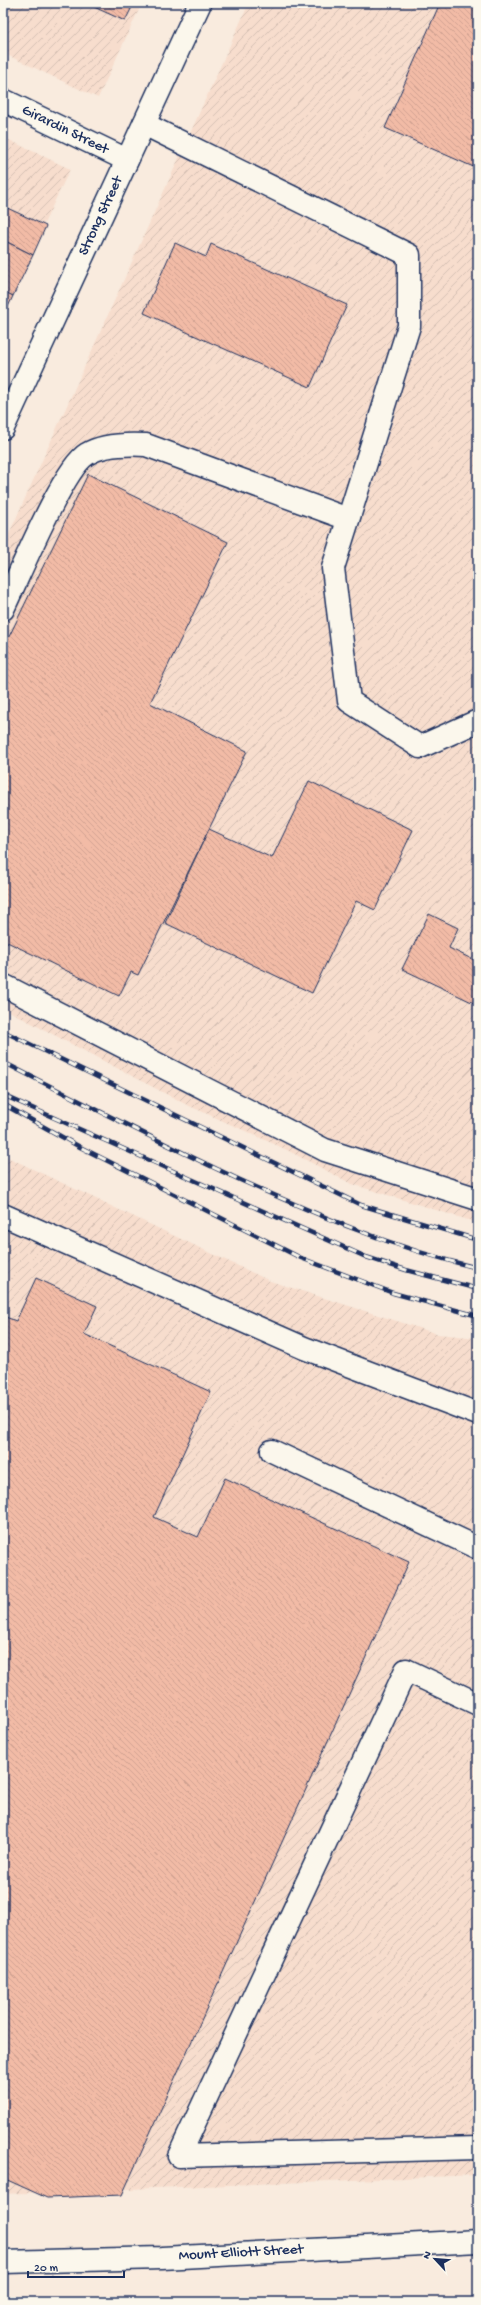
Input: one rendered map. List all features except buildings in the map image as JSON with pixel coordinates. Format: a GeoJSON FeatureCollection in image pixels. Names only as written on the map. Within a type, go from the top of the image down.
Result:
{"type":"FeatureCollection","features":[{"type":"Feature","properties":{"kind":"street","name":"Strong Street"},"geometry":{"type":"LineString","coordinates":[[3,428],[200,3]]}},
{"type":"Feature","properties":{"kind":"street","name":"Girardin Street"},"geometry":{"type":"LineString","coordinates":[[3,100],[127,160]]}},
{"type":"Feature","properties":{"kind":"street"},"geometry":{"type":"LineString","coordinates":[[144,124],[409,255],[409,326],[333,568],[349,701],[420,747],[478,721]]}},
{"type":"Feature","properties":{"kind":"street"},"geometry":{"type":"LineString","coordinates":[[3,609],[67,476],[87,454],[122,443],[146,445],[348,519]]}},
{"type":"Feature","properties":{"kind":"street"},"geometry":{"type":"LineString","coordinates":[[3,985],[325,1150],[478,1199]]}},
{"type":"Feature","properties":{"kind":"street"},"geometry":{"type":"LineString","coordinates":[[3,1215],[304,1348],[478,1414]]}},
{"type":"Feature","properties":{"kind":"street"},"geometry":{"type":"LineString","coordinates":[[272,1451],[478,1548]]}},
{"type":"Feature","properties":{"kind":"street"},"geometry":{"type":"LineString","coordinates":[[478,1704],[406,1670],[178,2156],[478,2148]]}},
{"type":"Feature","properties":{"kind":"street","name":"Mount Elliott Street"},"geometry":{"type":"LineString","coordinates":[[3,2262],[162,2258],[478,2241]]}},
{"type":"Feature","properties":{"kind":"shaded area"},"geometry":{"type":"Polygon","coordinates":[[[3,3],[142,3],[98,98],[3,53],[3,3]]]}},
{"type":"Feature","properties":{"kind":"shaded area"},"geometry":{"type":"Polygon","coordinates":[[[249,3],[478,3],[478,1223],[352,1184],[283,1148],[185,1104],[3,1008],[3,547],[249,3]]]}},
{"type":"Feature","properties":{"kind":"shaded area"},"geometry":{"type":"Polygon","coordinates":[[[3,137],[70,169],[3,310],[3,137]]]}},
{"type":"Feature","properties":{"kind":"shaded area"},"geometry":{"type":"Polygon","coordinates":[[[3,1155],[270,1281],[438,1334],[478,1338],[478,2175],[3,2194],[3,1155]]]}},
{"type":"Feature","properties":{"kind":"railway"},"geometry":{"type":"LineString","coordinates":[[3,1031],[361,1205],[478,1240]]}},
{"type":"Feature","properties":{"kind":"railway"},"geometry":{"type":"LineString","coordinates":[[3,1062],[179,1151],[326,1218],[415,1251],[478,1268]]}},
{"type":"Feature","properties":{"kind":"railway"},"geometry":{"type":"LineString","coordinates":[[3,1095],[366,1257],[406,1270],[478,1289]]}},
{"type":"Feature","properties":{"kind":"railway"},"geometry":{"type":"LineString","coordinates":[[3,1104],[80,1147],[301,1258],[393,1293],[478,1316]]}}]}
